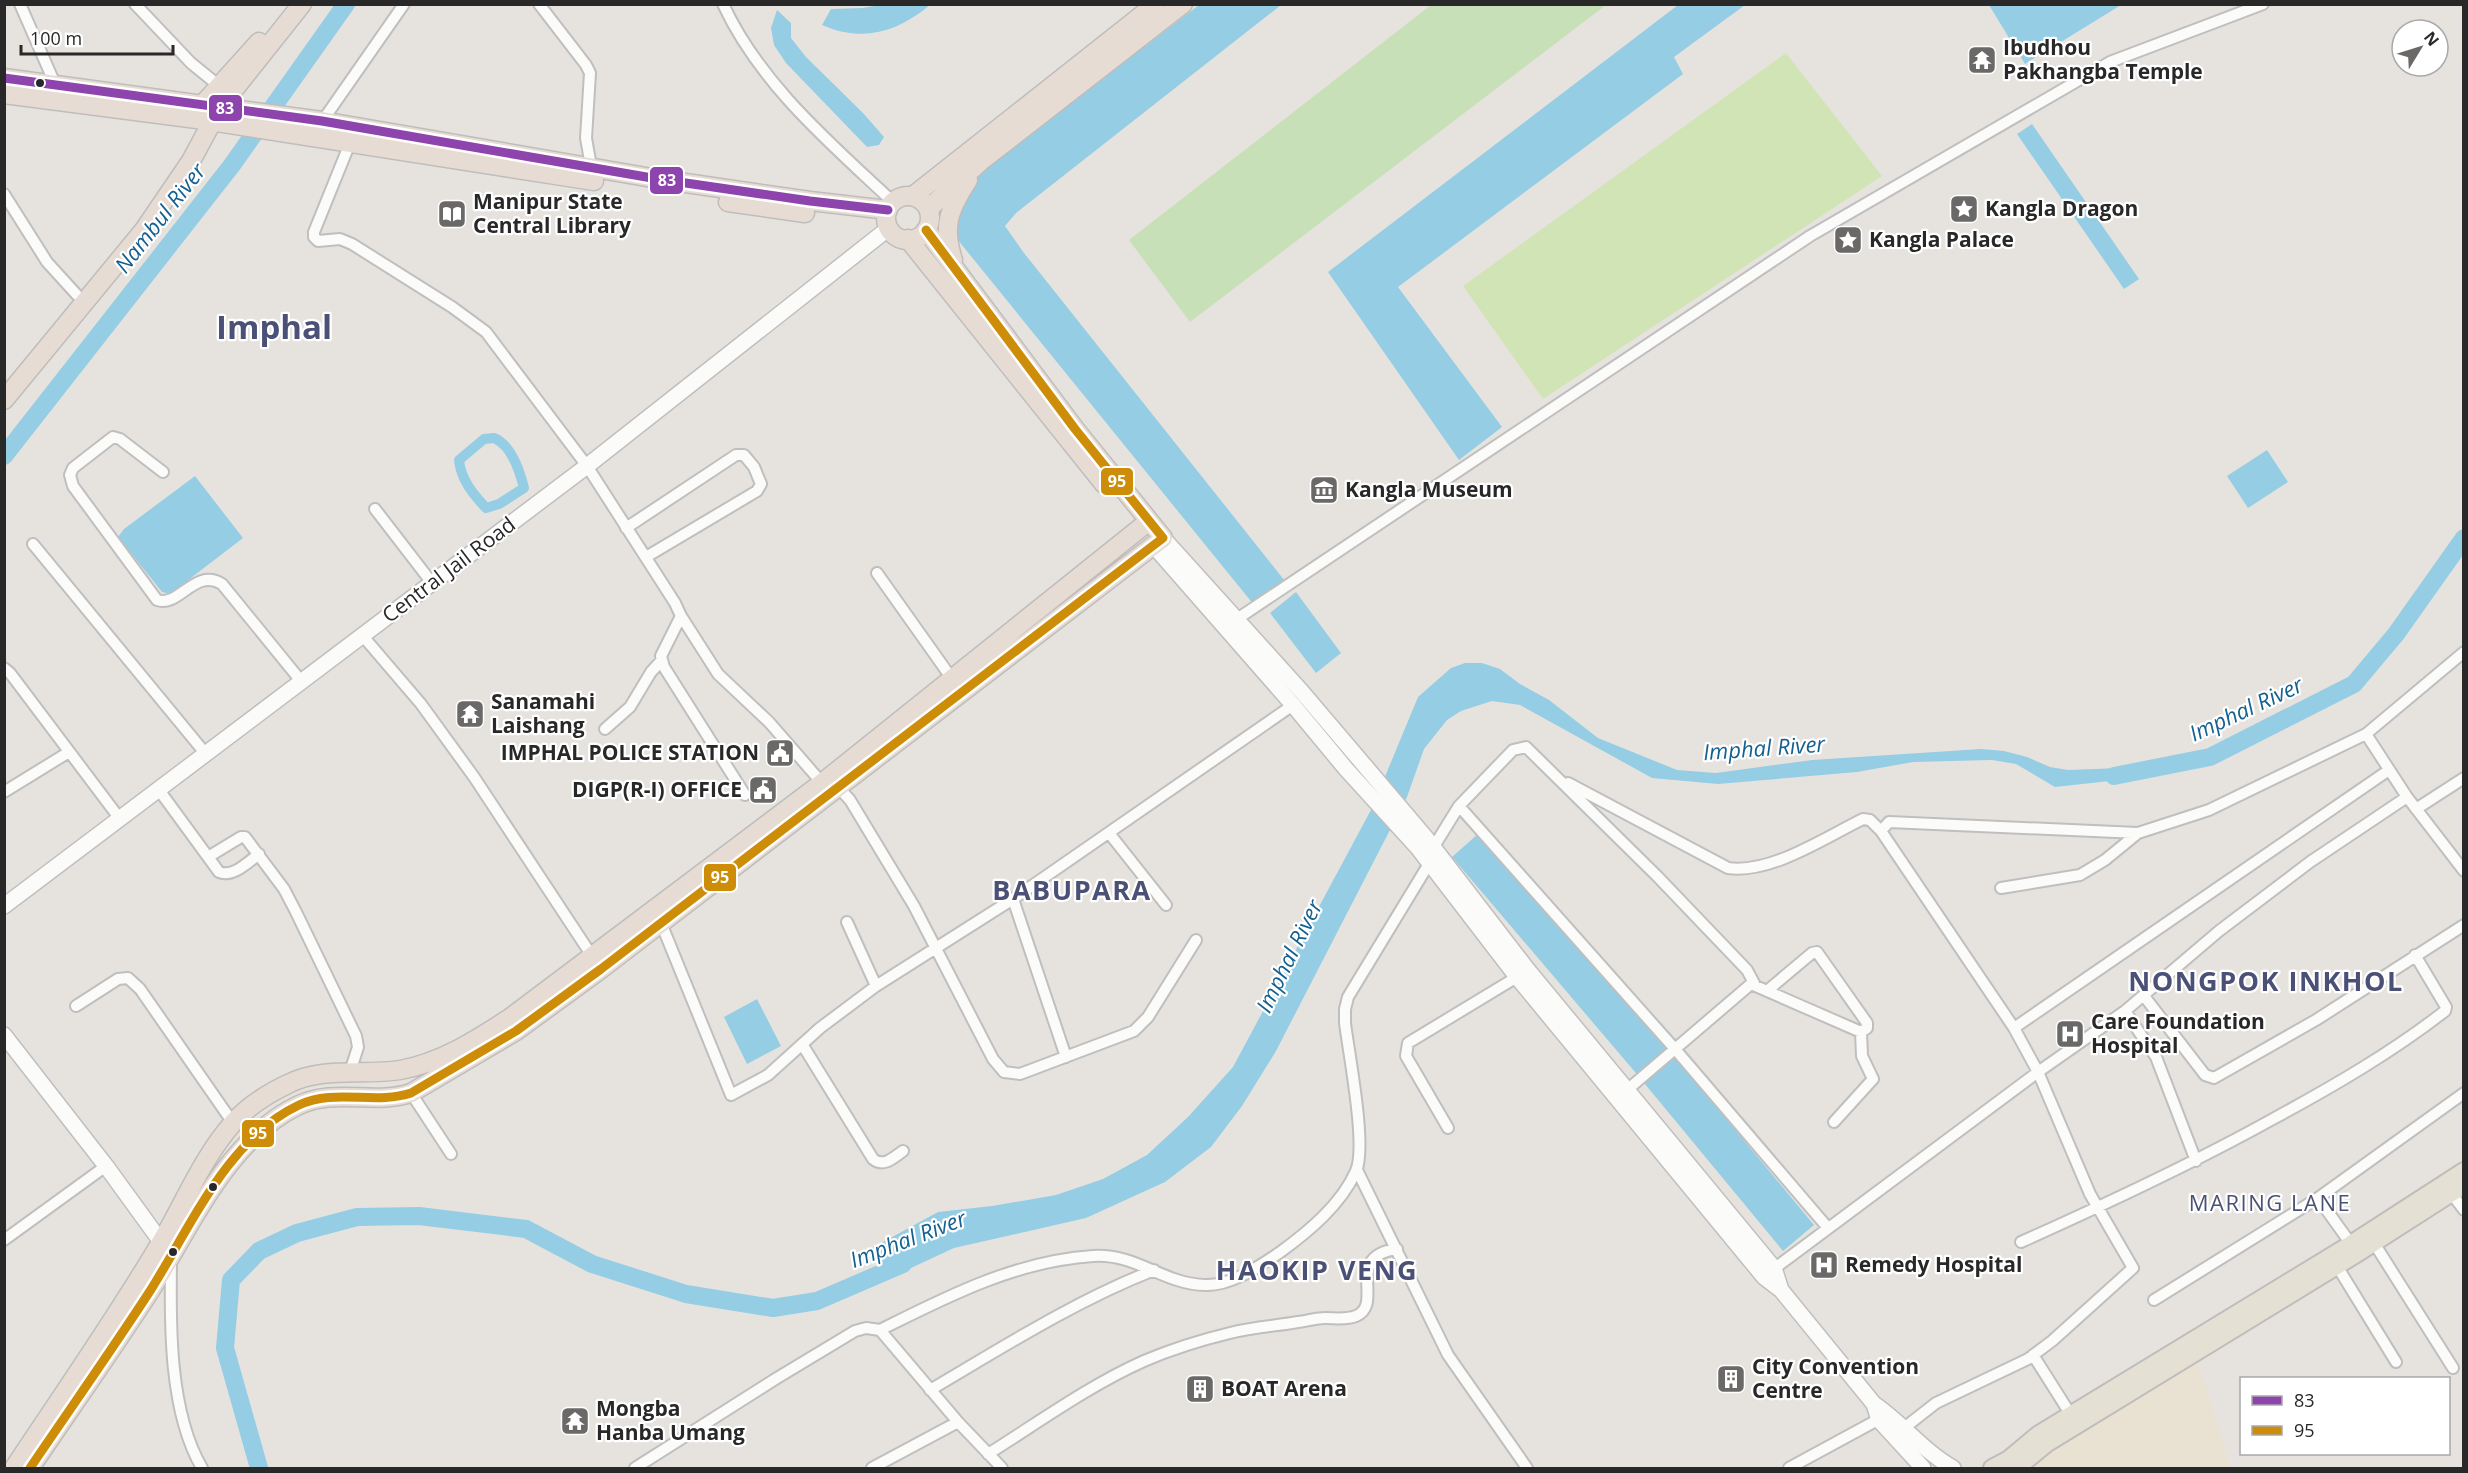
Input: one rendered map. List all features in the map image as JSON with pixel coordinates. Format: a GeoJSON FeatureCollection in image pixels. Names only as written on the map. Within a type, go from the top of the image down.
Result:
{"type":"FeatureCollection","features":[{"type":"Feature","properties":{"kind":"highway"},"geometry":{"type":"LineString","coordinates":[[4,400],[144,230],[177,183],[218,106],[289,4]]}},
{"type":"Feature","properties":{"kind":"highway"},"geometry":{"type":"LineString","coordinates":[[218,106],[302,4]]}},
{"type":"Feature","properties":{"kind":"highway"},"geometry":{"type":"LineString","coordinates":[[889,216],[899,198],[913,196],[1156,4]]}},
{"type":"Feature","properties":{"kind":"highway"},"geometry":{"type":"LineString","coordinates":[[928,209],[981,161],[1183,4]]}},
{"type":"Feature","properties":{"kind":"highway"},"geometry":{"type":"LineString","coordinates":[[4,78],[218,106],[291,125]]}},
{"type":"Feature","properties":{"kind":"highway"},"geometry":{"type":"LineString","coordinates":[[4,94],[135,110],[218,106],[291,125],[592,174]]}},
{"type":"Feature","properties":{"kind":"highway"},"geometry":{"type":"LineString","coordinates":[[318,129],[350,143],[810,201],[889,216]]}},
{"type":"Feature","properties":{"kind":"highway"},"geometry":{"type":"LineString","coordinates":[[955,267],[947,240],[949,214],[954,200],[981,161]]}},
{"type":"Feature","properties":{"kind":"highway"},"geometry":{"type":"LineString","coordinates":[[889,216],[900,238],[915,238],[926,230],[929,223],[928,209],[925,203],[913,196]]}},
{"type":"Feature","properties":{"kind":"highway"},"geometry":{"type":"LineString","coordinates":[[926,230],[1144,525]]}},
{"type":"Feature","properties":{"kind":"highway"},"geometry":{"type":"LineString","coordinates":[[14,1468],[166,1250],[240,1150],[276,1118],[301,1103],[319,1099],[391,1097],[411,1093],[516,1031],[597,963],[1037,624],[1158,542],[908,239]]}},
{"type":"Feature","properties":{"kind":"highway"},"geometry":{"type":"LineString","coordinates":[[1037,624],[1144,525]]}},
{"type":"Feature","properties":{"kind":"highway"},"geometry":{"type":"LineString","coordinates":[[30,1468],[166,1250],[206,1161],[233,1123],[246,1111],[290,1082],[314,1075],[398,1070],[417,1067],[448,1054],[510,1018],[661,923],[830,785]]}},
{"type":"Feature","properties":{"kind":"main road"},"geometry":{"type":"LineString","coordinates":[[1992,1468],[2009,1459],[2039,1434],[2351,1244],[2463,1171]]}},
{"type":"Feature","properties":{"kind":"main road"},"geometry":{"type":"LineString","coordinates":[[2017,1468],[2046,1444],[2337,1266],[2457,1189]]}},
{"type":"Feature","properties":{"kind":"street"},"geometry":{"type":"LineString","coordinates":[[20,4],[55,84]]}},
{"type":"Feature","properties":{"kind":"street"},"geometry":{"type":"LineString","coordinates":[[135,4],[191,63],[218,106]]}},
{"type":"Feature","properties":{"kind":"street"},"geometry":{"type":"LineString","coordinates":[[318,129],[404,4]]}},
{"type":"Feature","properties":{"kind":"street"},"geometry":{"type":"LineString","coordinates":[[539,4],[590,73],[586,138],[592,174]]}},
{"type":"Feature","properties":{"kind":"street"},"geometry":{"type":"LineString","coordinates":[[723,4],[736,33],[776,87],[889,216]]}},
{"type":"Feature","properties":{"kind":"street"},"geometry":{"type":"LineString","coordinates":[[1237,619],[1810,236],[2110,62],[2263,4]]}},
{"type":"Feature","properties":{"kind":"street"},"geometry":{"type":"LineString","coordinates":[[350,143],[314,237],[318,241],[340,239],[352,244],[452,307],[486,332],[587,466],[718,674],[769,722],[867,826],[914,906],[999,1068],[1011,1074],[1020,1074],[1124,1036],[1148,1017],[1196,940]]}},
{"type":"Feature","properties":{"kind":"street"},"geometry":{"type":"LineString","coordinates":[[4,194],[47,262],[77,295]]}},
{"type":"Feature","properties":{"kind":"street","name":"Central Jail Road"},"geometry":{"type":"LineString","coordinates":[[4,906],[587,466],[889,216]]}},
{"type":"Feature","properties":{"kind":"street"},"geometry":{"type":"LineString","coordinates":[[163,472],[120,439],[113,437],[73,468],[70,475],[73,486],[157,600],[166,602],[203,580],[215,580],[222,584],[301,681]]}},
{"type":"Feature","properties":{"kind":"street"},"geometry":{"type":"LineString","coordinates":[[626,528],[735,455],[744,455],[754,467],[761,484],[757,491],[646,557]]}},
{"type":"Feature","properties":{"kind":"street"},"geometry":{"type":"LineString","coordinates":[[375,509],[432,583]]}},
{"type":"Feature","properties":{"kind":"street"},"geometry":{"type":"LineString","coordinates":[[1158,542],[1237,619],[1302,692],[1352,765]]}},
{"type":"Feature","properties":{"kind":"street"},"geometry":{"type":"LineString","coordinates":[[1158,542],[1293,705],[1352,765],[1427,849],[1627,1090],[1781,1290],[1923,1468]]}},
{"type":"Feature","properties":{"kind":"street"},"geometry":{"type":"LineString","coordinates":[[33,544],[205,753]]}},
{"type":"Feature","properties":{"kind":"street"},"geometry":{"type":"LineString","coordinates":[[877,573],[957,686]]}},
{"type":"Feature","properties":{"kind":"street"},"geometry":{"type":"LineString","coordinates":[[681,616],[661,656],[662,660],[745,795]]}},
{"type":"Feature","properties":{"kind":"street"},"geometry":{"type":"LineString","coordinates":[[362,635],[428,713],[474,777],[597,963]]}},
{"type":"Feature","properties":{"kind":"street"},"geometry":{"type":"LineString","coordinates":[[1881,831],[1889,822],[1954,823],[2031,829],[2138,833],[2209,810],[2366,734],[2463,652]]}},
{"type":"Feature","properties":{"kind":"street"},"geometry":{"type":"LineString","coordinates":[[605,729],[630,706],[651,672],[662,660]]}},
{"type":"Feature","properties":{"kind":"street"},"geometry":{"type":"LineString","coordinates":[[4,668],[120,819]]}},
{"type":"Feature","properties":{"kind":"street"},"geometry":{"type":"LineString","coordinates":[[661,923],[731,1095],[768,1075],[802,1044],[876,986],[1013,899],[1293,705]]}},
{"type":"Feature","properties":{"kind":"street"},"geometry":{"type":"LineString","coordinates":[[2366,734],[2407,797],[2463,871]]}},
{"type":"Feature","properties":{"kind":"street"},"geometry":{"type":"LineString","coordinates":[[635,1468],[855,1331],[866,1328],[880,1329],[945,1297],[998,1275],[1072,1257],[1111,1255],[1126,1258],[1184,1283],[1223,1284],[1268,1260],[1311,1227],[1331,1209],[1357,1170],[1361,1147],[1345,1009],[1356,982],[1427,849],[1459,806],[1513,750],[1520,747],[1530,749],[1665,884],[1747,970],[1754,983],[1861,1032]]}},
{"type":"Feature","properties":{"kind":"street"},"geometry":{"type":"LineString","coordinates":[[4,792],[69,752]]}},
{"type":"Feature","properties":{"kind":"street"},"geometry":{"type":"LineString","coordinates":[[2014,1028],[2390,770]]}},
{"type":"Feature","properties":{"kind":"street"},"geometry":{"type":"LineString","coordinates":[[1558,777],[1728,868],[1748,869],[1770,865],[1863,819],[1870,820],[1881,831],[2014,1028],[2038,1071],[2097,1209],[2133,1265],[2132,1271],[2033,1355],[1936,1403],[1904,1428]]}},
{"type":"Feature","properties":{"kind":"street"},"geometry":{"type":"LineString","coordinates":[[2416,808],[2463,778]]}},
{"type":"Feature","properties":{"kind":"street"},"geometry":{"type":"LineString","coordinates":[[159,790],[219,872],[225,874],[232,872],[259,854]]}},
{"type":"Feature","properties":{"kind":"street"},"geometry":{"type":"LineString","coordinates":[[1769,1273],[2038,1071],[2125,1011],[2219,931],[2310,862],[2407,797]]}},
{"type":"Feature","properties":{"kind":"street"},"geometry":{"type":"LineString","coordinates":[[1459,806],[1675,1049],[1828,1228]]}},
{"type":"Feature","properties":{"kind":"street"},"geometry":{"type":"LineString","coordinates":[[1109,833],[1166,905]]}},
{"type":"Feature","properties":{"kind":"street"},"geometry":{"type":"LineString","coordinates":[[2001,888],[2080,875],[2105,861],[2138,833]]}},
{"type":"Feature","properties":{"kind":"street"},"geometry":{"type":"LineString","coordinates":[[208,857],[241,837],[249,840],[259,854],[296,912],[356,1036],[358,1047],[350,1072]]}},
{"type":"Feature","properties":{"kind":"street"},"geometry":{"type":"LineString","coordinates":[[1427,849],[1517,977],[1769,1273]]}},
{"type":"Feature","properties":{"kind":"street"},"geometry":{"type":"LineString","coordinates":[[1013,899],[1066,1057]]}},
{"type":"Feature","properties":{"kind":"street"},"geometry":{"type":"LineString","coordinates":[[847,922],[876,986]]}},
{"type":"Feature","properties":{"kind":"street"},"geometry":{"type":"LineString","coordinates":[[2144,996],[2205,1075],[2214,1078],[2316,1020],[2463,925]]}},
{"type":"Feature","properties":{"kind":"street"},"geometry":{"type":"LineString","coordinates":[[1768,990],[1816,952],[1867,1023],[1867,1028],[1861,1032]]}},
{"type":"Feature","properties":{"kind":"street"},"geometry":{"type":"LineString","coordinates":[[2021,1242],[2097,1209],[2196,1161],[2360,1071],[2445,1011],[2446,1004],[2415,955]]}},
{"type":"Feature","properties":{"kind":"street"},"geometry":{"type":"LineString","coordinates":[[1448,1128],[1406,1056],[1408,1043],[1517,977]]}},
{"type":"Feature","properties":{"kind":"street"},"geometry":{"type":"LineString","coordinates":[[76,1006],[118,979],[128,978],[140,989],[233,1123]]}},
{"type":"Feature","properties":{"kind":"street"},"geometry":{"type":"LineString","coordinates":[[1627,1090],[1747,986],[1754,983]]}},
{"type":"Feature","properties":{"kind":"street"},"geometry":{"type":"LineString","coordinates":[[2125,1011],[2156,1057],[2196,1161]]}},
{"type":"Feature","properties":{"kind":"street"},"geometry":{"type":"LineString","coordinates":[[1834,1122],[1873,1079],[1863,1058],[1861,1032]]}},
{"type":"Feature","properties":{"kind":"street"},"geometry":{"type":"LineString","coordinates":[[4,1035],[106,1166],[166,1250],[180,1402],[194,1454],[202,1468]]}},
{"type":"Feature","properties":{"kind":"street"},"geometry":{"type":"LineString","coordinates":[[802,1044],[873,1160],[882,1164],[903,1151]]}},
{"type":"Feature","properties":{"kind":"street"},"geometry":{"type":"LineString","coordinates":[[411,1093],[451,1154]]}},
{"type":"Feature","properties":{"kind":"street"},"geometry":{"type":"LineString","coordinates":[[2154,1300],[2318,1198],[2463,1093]]}},
{"type":"Feature","properties":{"kind":"street"},"geometry":{"type":"LineString","coordinates":[[4,1240],[106,1166]]}},
{"type":"Feature","properties":{"kind":"street"},"geometry":{"type":"LineString","coordinates":[[1357,1170],[1448,1356],[1527,1468]]}},
{"type":"Feature","properties":{"kind":"street"},"geometry":{"type":"LineString","coordinates":[[2457,1189],[2463,1210]]}},
{"type":"Feature","properties":{"kind":"street"},"geometry":{"type":"LineString","coordinates":[[2318,1198],[2351,1244]]}},
{"type":"Feature","properties":{"kind":"street"},"geometry":{"type":"LineString","coordinates":[[2374,1243],[2453,1368]]}},
{"type":"Feature","properties":{"kind":"street"},"geometry":{"type":"LineString","coordinates":[[988,1454],[1093,1389],[1142,1362],[1182,1346],[1261,1326],[1323,1318],[1340,1319],[1359,1315],[1366,1306],[1367,1273],[1371,1260],[1378,1254],[1397,1249]]}},
{"type":"Feature","properties":{"kind":"street"},"geometry":{"type":"LineString","coordinates":[[2337,1266],[2396,1362]]}},
{"type":"Feature","properties":{"kind":"street"},"geometry":{"type":"LineString","coordinates":[[930,1390],[1065,1311],[1115,1285],[1154,1270]]}},
{"type":"Feature","properties":{"kind":"street"},"geometry":{"type":"LineString","coordinates":[[880,1329],[958,1422],[1002,1468]]}},
{"type":"Feature","properties":{"kind":"street"},"geometry":{"type":"LineString","coordinates":[[2033,1355],[2071,1415]]}},
{"type":"Feature","properties":{"kind":"street"},"geometry":{"type":"LineString","coordinates":[[1884,1417],[1904,1428],[1926,1450],[1953,1468]]}},
{"type":"Feature","properties":{"kind":"street"},"geometry":{"type":"LineString","coordinates":[[1789,1468],[1884,1417]]}},
{"type":"Feature","properties":{"kind":"street"},"geometry":{"type":"LineString","coordinates":[[873,1468],[958,1422]]}},
{"type":"Feature","properties":{"kind":"shaded area"},"geometry":{"type":"Polygon","coordinates":[[[2195,1353],[2231,1468],[2017,1468],[2195,1353]]]}},
{"type":"Feature","properties":{"kind":"green space"},"geometry":{"type":"Polygon","coordinates":[[[1431,5],[1606,5],[1190,322],[1129,240],[1431,5]]]}},
{"type":"Feature","properties":{"kind":"green space"},"geometry":{"type":"Polygon","coordinates":[[[1786,53],[1882,176],[1543,399],[1463,286],[1786,53]]]}},
{"type":"Feature","properties":{"kind":"water"},"geometry":{"type":"Polygon","coordinates":[[[880,5],[930,5],[905,22],[879,32],[852,33],[822,25],[831,9],[880,5]]]}},
{"type":"Feature","properties":{"kind":"water"},"geometry":{"type":"Polygon","coordinates":[[[1199,5],[1281,5],[1016,213],[1005,226],[1024,253],[1285,581],[1254,605],[953,234],[956,208],[977,175],[1199,5]]]}},
{"type":"Feature","properties":{"kind":"water"},"geometry":{"type":"Polygon","coordinates":[[[1678,5],[1745,5],[1674,57],[1683,74],[1398,287],[1502,427],[1459,460],[1328,272],[1678,5]]]}},
{"type":"Feature","properties":{"kind":"water"},"geometry":{"type":"Polygon","coordinates":[[[1989,5],[2121,5],[2025,64],[1989,5]]]}},
{"type":"Feature","properties":{"kind":"water"},"geometry":{"type":"Polygon","coordinates":[[[777,10],[791,23],[791,38],[806,57],[884,137],[879,145],[867,147],[786,63],[774,45],[771,28],[777,10]]]}},
{"type":"Feature","properties":{"kind":"water"},"geometry":{"type":"Polygon","coordinates":[[[2032,124],[2139,279],[2124,289],[2017,134],[2032,124]]]}},
{"type":"Feature","properties":{"kind":"water"},"geometry":{"type":"Polygon","coordinates":[[[2267,450],[2288,482],[2248,508],[2227,476],[2267,450]]]}},
{"type":"Feature","properties":{"kind":"water"},"geometry":{"type":"Polygon","coordinates":[[[195,476],[243,538],[170,594],[162,592],[118,537],[124,529],[195,476]]]}},
{"type":"Feature","properties":{"kind":"water"},"geometry":{"type":"Polygon","coordinates":[[[1296,592],[1341,653],[1316,673],[1270,613],[1296,592]]]}},
{"type":"Feature","properties":{"kind":"water"},"geometry":{"type":"Polygon","coordinates":[[[1465,663],[1482,663],[1500,669],[1520,684],[1549,700],[1598,738],[1677,770],[1716,773],[1812,760],[1981,749],[2004,751],[2027,757],[2050,767],[2068,770],[2147,767],[2119,780],[2055,787],[2016,764],[1992,760],[1913,762],[1857,772],[1718,784],[1652,778],[1520,705],[1492,701],[1461,711],[1447,720],[1424,749],[1407,797],[1276,1051],[1242,1106],[1211,1147],[1165,1182],[1086,1218],[954,1248],[883,1281],[872,1248],[938,1212],[1056,1195],[1103,1179],[1147,1155],[1188,1117],[1233,1067],[1372,808],[1418,697],[1451,668],[1465,663]]]}},
{"type":"Feature","properties":{"kind":"water"},"geometry":{"type":"Polygon","coordinates":[[[1479,833],[1665,1045],[1814,1225],[1783,1251],[1635,1072],[1452,857],[1479,833]]]}},
{"type":"Feature","properties":{"kind":"water"},"geometry":{"type":"Polygon","coordinates":[[[757,999],[781,1046],[747,1064],[724,1017],[757,999]]]}},
{"type":"Feature","properties":{"kind":"waterway","name":"Nambul River"},"geometry":{"type":"LineString","coordinates":[[4,456],[232,165],[346,4]]}},
{"type":"Feature","properties":{"kind":"waterway"},"geometry":{"type":"LineString","coordinates":[[494,438],[510,453],[524,488],[499,504],[486,508],[465,480],[459,460],[484,439],[494,438]]}},
{"type":"Feature","properties":{"kind":"waterway","name":"Imphal River"},"geometry":{"type":"LineString","coordinates":[[2114,776],[2210,757],[2354,684],[2396,634],[2464,538]]}},
{"type":"Feature","properties":{"kind":"waterway","name":"Imphal River"},"geometry":{"type":"LineString","coordinates":[[259,1468],[225,1348],[231,1280],[259,1251],[297,1233],[357,1217],[419,1216],[526,1229],[592,1264],[686,1294],[773,1308],[817,1301],[903,1264]]}},
{"type":"Feature","properties":{"kind":"transit line","name":"83"},"geometry":{"type":"LineString","coordinates":[[4,78],[322,121],[658,179],[888,210]]}},
{"type":"Feature","properties":{"kind":"transit line","name":"95"},"geometry":{"type":"LineString","coordinates":[[30,1468],[150,1291],[213,1187],[251,1139],[274,1120],[312,1100],[340,1097],[383,1098],[411,1093],[516,1031],[601,969],[1163,538],[1075,429],[926,230]]}},
{"type":"Feature","properties":{"kind":"place","name":"Ibudhou Pakhangba Temple"},"geometry":{"type":"Point","coordinates":[1982,60]}},
{"type":"Feature","properties":{"kind":"place","name":"Kangla Dragon"},"geometry":{"type":"Point","coordinates":[1964,209]}},
{"type":"Feature","properties":{"kind":"place","name":"Manipur State Central Library"},"geometry":{"type":"Point","coordinates":[452,214]}},
{"type":"Feature","properties":{"kind":"place","name":"Kangla Palace"},"geometry":{"type":"Point","coordinates":[1848,240]}},
{"type":"Feature","properties":{"kind":"place","name":"Kangla Museum"},"geometry":{"type":"Point","coordinates":[1324,490]}},
{"type":"Feature","properties":{"kind":"place","name":"Sanamahi Laishang"},"geometry":{"type":"Point","coordinates":[470,714]}},
{"type":"Feature","properties":{"kind":"place","name":"IMPHAL POLICE STATION"},"geometry":{"type":"Point","coordinates":[780,753]}},
{"type":"Feature","properties":{"kind":"place","name":"DIGP(R-I) OFFICE"},"geometry":{"type":"Point","coordinates":[763,790]}},
{"type":"Feature","properties":{"kind":"place","name":"Care Foundation Hospital"},"geometry":{"type":"Point","coordinates":[2070,1034]}},
{"type":"Feature","properties":{"kind":"place","name":"Remedy Hospital"},"geometry":{"type":"Point","coordinates":[1824,1265]}},
{"type":"Feature","properties":{"kind":"place","name":"City Convention Centre"},"geometry":{"type":"Point","coordinates":[1731,1379]}},
{"type":"Feature","properties":{"kind":"place","name":"BOAT Arena"},"geometry":{"type":"Point","coordinates":[1200,1389]}},
{"type":"Feature","properties":{"kind":"place","name":"Mongba Hanba Umang"},"geometry":{"type":"Point","coordinates":[575,1421]}},
{"type":"Feature","properties":{"kind":"district","name":"Imphal"},"geometry":{"type":"Point","coordinates":[274,327]}},
{"type":"Feature","properties":{"kind":"district","name":"BABUPARA"},"geometry":{"type":"Point","coordinates":[1072,891]}},
{"type":"Feature","properties":{"kind":"district","name":"NONGPOK INKHOL"},"geometry":{"type":"Point","coordinates":[2266,982]}},
{"type":"Feature","properties":{"kind":"district","name":"MARING LANE"},"geometry":{"type":"Point","coordinates":[2270,1203]}},
{"type":"Feature","properties":{"kind":"district","name":"HAOKIP VENG"},"geometry":{"type":"Point","coordinates":[1317,1271]}}]}
